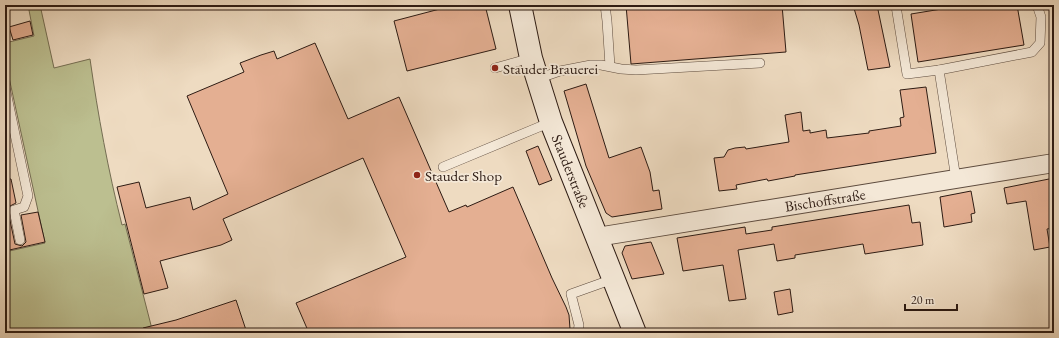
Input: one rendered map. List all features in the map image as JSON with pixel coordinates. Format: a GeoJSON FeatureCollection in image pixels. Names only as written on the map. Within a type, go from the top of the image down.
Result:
{"type":"FeatureCollection","features":[{"type":"Feature","properties":{"kind":"main road","name":"Stauderstraße"},"geometry":{"type":"LineString","coordinates":[[520,5],[531,58],[551,122],[635,333]]}},
{"type":"Feature","properties":{"kind":"street","name":"Bischoffstraße"},"geometry":{"type":"LineString","coordinates":[[597,237],[1054,163]]}},
{"type":"Feature","properties":{"kind":"lane"},"geometry":{"type":"LineString","coordinates":[[605,5],[610,66]]}},
{"type":"Feature","properties":{"kind":"lane"},"geometry":{"type":"LineString","coordinates":[[902,5],[896,6],[907,74],[939,70],[1032,52],[1040,43],[1041,17],[1037,5]]}},
{"type":"Feature","properties":{"kind":"lane"},"geometry":{"type":"LineString","coordinates":[[495,68],[531,58]]}},
{"type":"Feature","properties":{"kind":"lane"},"geometry":{"type":"LineString","coordinates":[[537,79],[560,71],[591,65],[636,70],[760,63]]}},
{"type":"Feature","properties":{"kind":"lane"},"geometry":{"type":"LineString","coordinates":[[939,70],[956,179]]}},
{"type":"Feature","properties":{"kind":"lane"},"geometry":{"type":"LineString","coordinates":[[5,87],[28,196],[24,206],[14,210],[20,240]]}},
{"type":"Feature","properties":{"kind":"lane"},"geometry":{"type":"LineString","coordinates":[[443,167],[551,122]]}},
{"type":"Feature","properties":{"kind":"lane"},"geometry":{"type":"LineString","coordinates":[[578,333],[579,325],[572,294],[613,279]]}},
{"type":"Feature","properties":{"kind":"green space"},"geometry":{"type":"Polygon","coordinates":[[[28,5],[40,5],[54,68],[90,59],[96,101],[112,184],[122,225],[125,224],[153,333],[5,333],[5,252],[45,243],[5,59],[5,43],[34,36],[28,5]]]}},
{"type":"Feature","properties":{"kind":"building"},"geometry":{"type":"Polygon","coordinates":[[[455,5],[485,5],[496,49],[407,71],[394,21],[455,5]]]}},
{"type":"Feature","properties":{"kind":"building"},"geometry":{"type":"Polygon","coordinates":[[[626,5],[782,5],[786,52],[631,64],[626,5]]]}},
{"type":"Feature","properties":{"kind":"building"},"geometry":{"type":"Polygon","coordinates":[[[853,5],[877,5],[890,67],[868,70],[859,25],[853,5]]]}},
{"type":"Feature","properties":{"kind":"building"},"geometry":{"type":"Polygon","coordinates":[[[966,5],[1017,5],[1024,45],[918,62],[911,14],[966,5]]]}},
{"type":"Feature","properties":{"kind":"building"},"geometry":{"type":"Polygon","coordinates":[[[30,21],[33,35],[13,40],[9,27],[30,21]]]}},
{"type":"Feature","properties":{"kind":"building"},"geometry":{"type":"Polygon","coordinates":[[[315,43],[348,119],[399,97],[449,212],[466,205],[467,207],[513,187],[566,307],[569,315],[570,329],[559,333],[309,333],[296,303],[406,257],[363,158],[223,219],[232,240],[221,245],[160,261],[168,288],[144,294],[117,187],[139,182],[146,208],[190,197],[193,210],[228,194],[187,96],[244,72],[240,63],[274,51],[277,59],[315,43]]]}},
{"type":"Feature","properties":{"kind":"building"},"geometry":{"type":"Polygon","coordinates":[[[586,84],[609,158],[641,147],[650,172],[653,191],[659,190],[662,209],[612,217],[606,213],[586,166],[564,91],[586,84]]]}},
{"type":"Feature","properties":{"kind":"building"},"geometry":{"type":"Polygon","coordinates":[[[926,87],[936,153],[795,175],[768,181],[767,179],[736,185],[737,189],[719,191],[714,158],[724,157],[728,150],[735,148],[745,147],[746,149],[789,142],[785,115],[801,112],[803,131],[810,130],[810,133],[826,130],[827,138],[869,133],[869,131],[901,126],[900,118],[904,117],[900,90],[926,87]]]}},
{"type":"Feature","properties":{"kind":"building"},"geometry":{"type":"Polygon","coordinates":[[[538,146],[552,180],[539,185],[526,151],[538,146]]]}},
{"type":"Feature","properties":{"kind":"building"},"geometry":{"type":"Polygon","coordinates":[[[1054,178],[1054,228],[1047,229],[1050,247],[1034,250],[1026,201],[1007,204],[1004,188],[1054,178]]]}},
{"type":"Feature","properties":{"kind":"building"},"geometry":{"type":"Polygon","coordinates":[[[5,179],[11,179],[16,203],[10,206],[8,211],[15,244],[22,246],[26,242],[21,215],[38,212],[45,242],[5,251],[5,179]]]}},
{"type":"Feature","properties":{"kind":"building"},"geometry":{"type":"Polygon","coordinates":[[[971,191],[975,213],[971,214],[972,222],[944,227],[940,197],[971,191]]]}},
{"type":"Feature","properties":{"kind":"building"},"geometry":{"type":"Polygon","coordinates":[[[909,205],[912,223],[920,222],[923,245],[865,254],[863,244],[795,255],[795,258],[777,261],[774,244],[738,250],[746,299],[729,301],[723,265],[683,271],[677,238],[745,227],[746,234],[772,230],[772,227],[909,205]]]}},
{"type":"Feature","properties":{"kind":"building"},"geometry":{"type":"Polygon","coordinates":[[[651,242],[664,274],[632,279],[622,253],[625,246],[651,242]]]}},
{"type":"Feature","properties":{"kind":"building"},"geometry":{"type":"Polygon","coordinates":[[[790,289],[793,312],[778,315],[774,292],[790,289]]]}},
{"type":"Feature","properties":{"kind":"building"},"geometry":{"type":"Polygon","coordinates":[[[236,300],[247,333],[143,333],[143,328],[176,320],[236,300]]]}},
{"type":"Feature","properties":{"kind":"place","name":"Stauder Brauerei"},"geometry":{"type":"Point","coordinates":[495,68]}},
{"type":"Feature","properties":{"kind":"place","name":"Stauder Shop"},"geometry":{"type":"Point","coordinates":[417,175]}}]}
